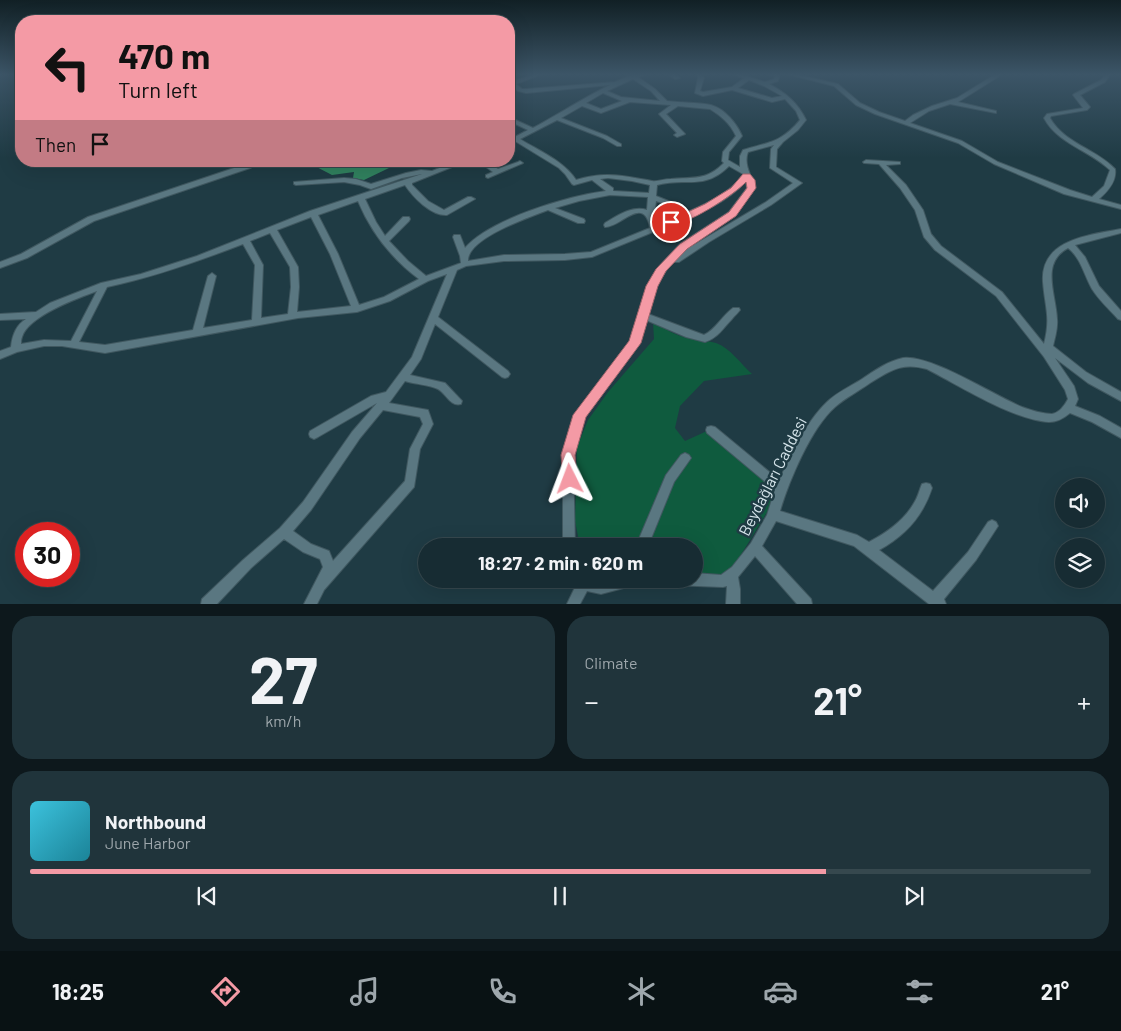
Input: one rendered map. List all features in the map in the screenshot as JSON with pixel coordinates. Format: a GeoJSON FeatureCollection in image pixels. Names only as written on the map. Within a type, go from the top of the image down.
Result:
{"type":"FeatureCollection","features":[{"type":"Feature","properties":{"kind":"street"},"geometry":{"type":"LineString","coordinates":[[516,139],[581,103],[601,111],[623,102]]}},
{"type":"Feature","properties":{"kind":"street"},"geometry":{"type":"LineString","coordinates":[[655,102],[711,107]]}},
{"type":"Feature","properties":{"kind":"street"},"geometry":{"type":"LineString","coordinates":[[569,538],[570,487],[568,455],[580,415],[635,343],[652,286],[662,269],[683,246],[732,214],[751,188],[750,180],[745,174],[725,161],[726,152],[739,136],[736,126],[722,113],[706,102]]}},
{"type":"Feature","properties":{"kind":"street"},"geometry":{"type":"LineString","coordinates":[[464,260],[565,257],[592,254],[654,230],[708,206],[734,190],[745,174],[742,156],[745,152],[787,139],[803,120],[800,110],[793,102]]}},
{"type":"Feature","properties":{"kind":"street"},"geometry":{"type":"LineString","coordinates":[[856,102],[877,113],[960,142],[996,163],[1078,197],[1094,199],[1121,207]]}},
{"type":"Feature","properties":{"kind":"street"},"geometry":{"type":"LineString","coordinates":[[907,122],[925,110],[949,102]]}},
{"type":"Feature","properties":{"kind":"street"},"geometry":{"type":"LineString","coordinates":[[951,102],[994,112]]}},
{"type":"Feature","properties":{"kind":"street"},"geometry":{"type":"LineString","coordinates":[[1085,102],[1087,107],[1085,109],[1049,115],[1047,118],[1055,131],[1101,158],[1113,170],[1112,178],[1104,192],[1094,199]]}},
{"type":"Feature","properties":{"kind":"street"},"geometry":{"type":"LineString","coordinates":[[677,104],[662,114],[682,134],[677,135]]}},
{"type":"Feature","properties":{"kind":"street"},"geometry":{"type":"LineString","coordinates":[[936,107],[945,108]]}},
{"type":"Feature","properties":{"kind":"street"},"geometry":{"type":"LineString","coordinates":[[557,118],[619,144]]}},
{"type":"Feature","properties":{"kind":"street"},"geometry":{"type":"LineString","coordinates":[[515,121],[533,130]]}},
{"type":"Feature","properties":{"kind":"street"},"geometry":{"type":"LineString","coordinates":[[516,139],[561,167],[568,173],[574,183],[593,177],[604,176],[640,180],[654,184],[671,179],[704,180],[728,163]]}},
{"type":"Feature","properties":{"kind":"street"},"geometry":{"type":"LineString","coordinates":[[676,260],[710,236],[764,208],[798,183],[773,168],[774,149],[780,142]]}},
{"type":"Feature","properties":{"kind":"street"},"geometry":{"type":"LineString","coordinates":[[866,162],[898,163]]}},
{"type":"Feature","properties":{"kind":"street"},"geometry":{"type":"LineString","coordinates":[[515,165],[520,163]]}},
{"type":"Feature","properties":{"kind":"street"},"geometry":{"type":"LineString","coordinates":[[882,164],[904,187],[919,210],[926,235],[938,248],[999,294],[1048,350],[1070,389],[1073,399],[1069,408],[1096,419],[1121,433]]}},
{"type":"Feature","properties":{"kind":"street"},"geometry":{"type":"LineString","coordinates":[[0,265],[24,256],[91,219],[248,167]]}},
{"type":"Feature","properties":{"kind":"street"},"geometry":{"type":"LineString","coordinates":[[16,349],[17,336],[25,324],[53,305],[104,285],[148,275],[200,258],[312,213],[448,167]]}},
{"type":"Feature","properties":{"kind":"street"},"geometry":{"type":"LineString","coordinates":[[490,167],[498,172]]}},
{"type":"Feature","properties":{"kind":"street"},"geometry":{"type":"LineString","coordinates":[[488,176],[510,167]]}},
{"type":"Feature","properties":{"kind":"street"},"geometry":{"type":"LineString","coordinates":[[296,183],[351,180],[364,182],[370,187],[416,172],[438,171]]}},
{"type":"Feature","properties":{"kind":"street"},"geometry":{"type":"LineString","coordinates":[[593,177],[610,190],[609,193]]}},
{"type":"Feature","properties":{"kind":"street"},"geometry":{"type":"LineString","coordinates":[[408,182],[409,186],[424,202],[444,213],[471,199]]}},
{"type":"Feature","properties":{"kind":"street"},"geometry":{"type":"LineString","coordinates":[[650,216],[654,184]]}},
{"type":"Feature","properties":{"kind":"street"},"geometry":{"type":"LineString","coordinates":[[0,355],[16,349],[44,343],[105,349],[292,316],[357,309],[387,299],[425,280],[453,270],[464,260],[478,240],[496,228],[567,201],[609,193],[652,196],[677,206]]}},
{"type":"Feature","properties":{"kind":"street"},"geometry":{"type":"LineString","coordinates":[[361,198],[365,209],[397,258],[425,280]]}},
{"type":"Feature","properties":{"kind":"street"},"geometry":{"type":"LineString","coordinates":[[549,208],[581,220]]}},
{"type":"Feature","properties":{"kind":"street"},"geometry":{"type":"LineString","coordinates":[[608,225],[628,212],[637,210],[654,220],[654,230]]}},
{"type":"Feature","properties":{"kind":"street"},"geometry":{"type":"LineString","coordinates":[[312,213],[330,241],[346,281],[351,300],[357,309]]}},
{"type":"Feature","properties":{"kind":"street"},"geometry":{"type":"LineString","coordinates":[[385,240],[406,219]]}},
{"type":"Feature","properties":{"kind":"street"},"geometry":{"type":"LineString","coordinates":[[272,229],[294,267],[295,287],[292,316]]}},
{"type":"Feature","properties":{"kind":"street"},"geometry":{"type":"LineString","coordinates":[[1048,350],[1053,319],[1047,290],[1047,276],[1050,263],[1063,248],[1121,231]]}},
{"type":"Feature","properties":{"kind":"street"},"geometry":{"type":"LineString","coordinates":[[457,236],[464,260]]}},
{"type":"Feature","properties":{"kind":"street"},"geometry":{"type":"LineString","coordinates":[[245,240],[259,266],[256,322]]}},
{"type":"Feature","properties":{"kind":"street"},"geometry":{"type":"LineString","coordinates":[[1070,245],[1077,250],[1093,284],[1121,317]]}},
{"type":"Feature","properties":{"kind":"street"},"geometry":{"type":"LineString","coordinates":[[207,604],[247,564],[284,532],[307,506],[356,435],[390,396],[416,359],[453,270]]}},
{"type":"Feature","properties":{"kind":"street"},"geometry":{"type":"LineString","coordinates":[[197,332],[212,276]]}},
{"type":"Feature","properties":{"kind":"street"},"geometry":{"type":"LineString","coordinates":[[73,345],[104,285]]}},
{"type":"Feature","properties":{"kind":"street"},"geometry":{"type":"LineString","coordinates":[[642,315],[667,324],[684,334],[705,339],[716,333],[728,316],[736,310]]}},
{"type":"Feature","properties":{"kind":"street"},"geometry":{"type":"LineString","coordinates":[[0,317],[36,315]]}},
{"type":"Feature","properties":{"kind":"street"},"geometry":{"type":"LineString","coordinates":[[434,319],[506,374]]}},
{"type":"Feature","properties":{"kind":"street"},"geometry":{"type":"LineString","coordinates":[[1048,350],[1093,382],[1121,397]]}},
{"type":"Feature","properties":{"kind":"street","name":"Beydağları Caddesi"},"geometry":{"type":"LineString","coordinates":[[731,575],[755,547],[773,515],[781,488],[811,428],[831,404],[885,369],[903,362],[916,362],[930,366],[979,393],[1030,414],[1051,418],[1060,415],[1069,408]]}},
{"type":"Feature","properties":{"kind":"street"},"geometry":{"type":"LineString","coordinates":[[403,377],[441,386],[457,401]]}},
{"type":"Feature","properties":{"kind":"street"},"geometry":{"type":"LineString","coordinates":[[314,434],[375,399],[390,396]]}},
{"type":"Feature","properties":{"kind":"street"},"geometry":{"type":"LineString","coordinates":[[320,585],[410,483],[415,449],[428,424],[424,413],[381,406]]}},
{"type":"Feature","properties":{"kind":"street"},"geometry":{"type":"LineString","coordinates":[[711,430],[781,488]]}},
{"type":"Feature","properties":{"kind":"street"},"geometry":{"type":"LineString","coordinates":[[645,538],[670,480],[684,458]]}},
{"type":"Feature","properties":{"kind":"street"},"geometry":{"type":"LineString","coordinates":[[868,549],[883,542],[902,528],[924,495],[926,488]]}},
{"type":"Feature","properties":{"kind":"street"},"geometry":{"type":"LineString","coordinates":[[773,515],[857,541],[938,601],[992,526]]}},
{"type":"Feature","properties":{"kind":"street"},"geometry":{"type":"LineString","coordinates":[[284,532],[306,548],[325,555],[329,568],[310,604]]}},
{"type":"Feature","properties":{"kind":"street"},"geometry":{"type":"LineString","coordinates":[[755,547],[806,604]]}},
{"type":"Feature","properties":{"kind":"street"},"geometry":{"type":"LineString","coordinates":[[703,580],[723,581],[731,575],[734,589],[732,604]]}},
{"type":"Feature","properties":{"kind":"street"},"geometry":{"type":"LineString","coordinates":[[573,604],[579,588]]}},
{"type":"Feature","properties":{"kind":"green space"},"geometry":{"type":"Polygon","coordinates":[[[317,167],[389,168],[364,180],[353,178],[354,172],[332,175],[317,167]]]}},
{"type":"Feature","properties":{"kind":"green space"},"geometry":{"type":"Polygon","coordinates":[[[653,322],[678,335],[716,343],[731,352],[752,374],[704,381],[680,406],[675,428],[685,441],[707,431],[775,488],[769,509],[734,566],[718,576],[703,574],[703,538],[578,538],[575,521],[577,447],[588,420],[608,392],[654,339],[653,322]]]}},
{"type":"Feature","properties":{"kind":"route"},"geometry":{"type":"LineString","coordinates":[[570,479],[568,455],[580,415],[635,343],[652,286],[662,269],[683,246],[721,223],[732,214],[751,188],[750,180],[747,176],[734,190],[708,206],[671,222]]}}]}
